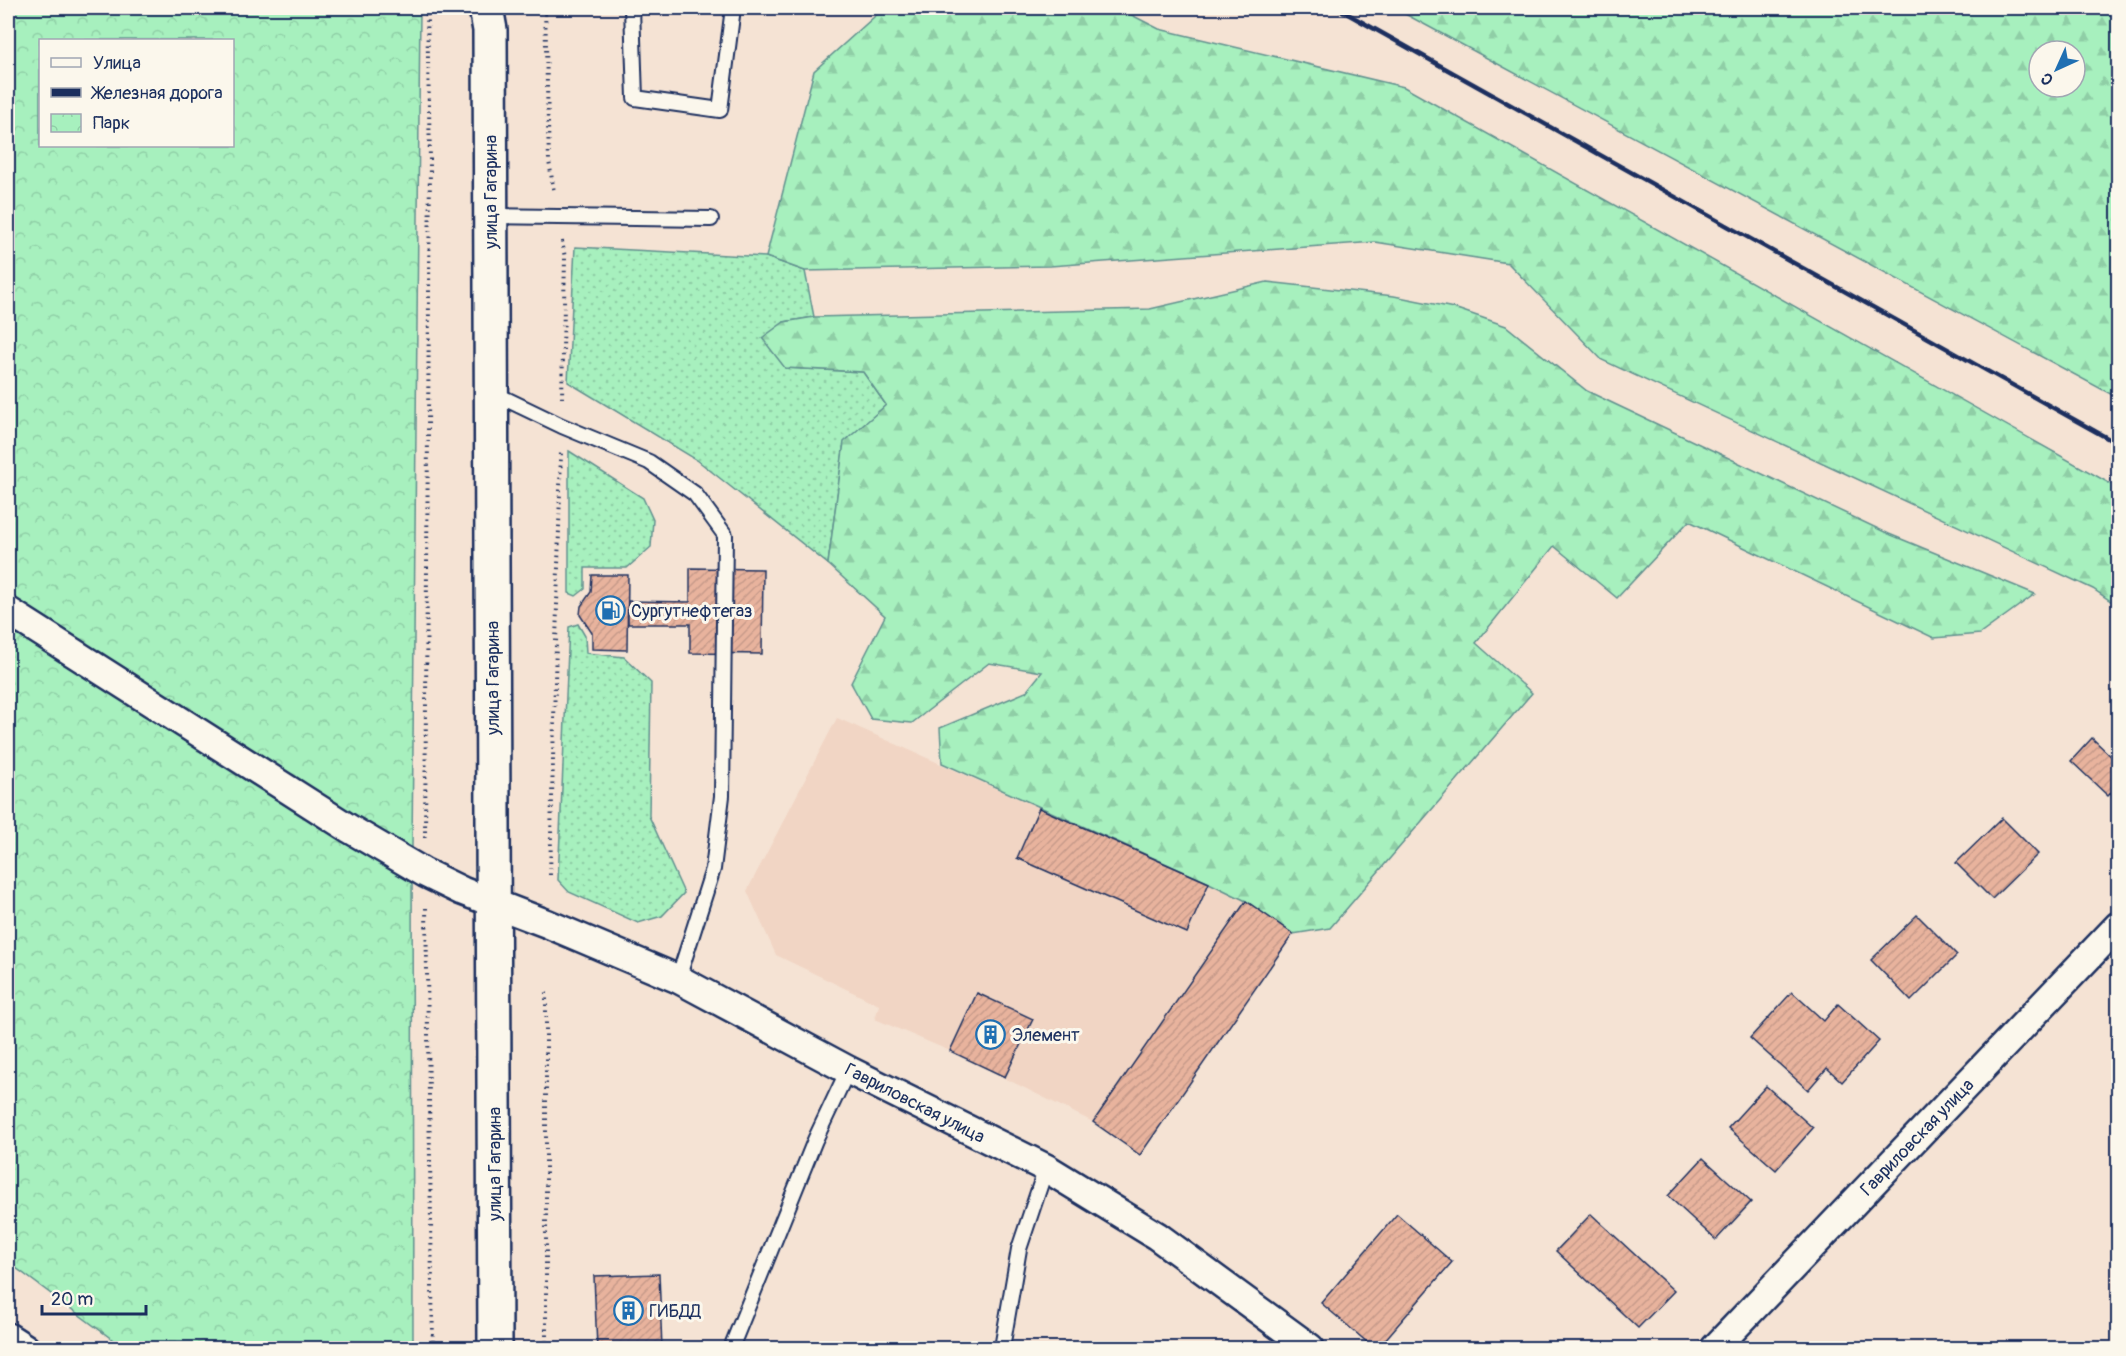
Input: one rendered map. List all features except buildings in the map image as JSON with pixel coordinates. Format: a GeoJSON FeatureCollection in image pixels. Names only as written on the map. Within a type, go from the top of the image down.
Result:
{"type":"FeatureCollection","features":[{"type":"Feature","properties":{"kind":"main road","name":"улица Гагарина"},"geometry":{"type":"LineString","coordinates":[[486,8],[490,30],[495,1348]]}},
{"type":"Feature","properties":{"kind":"street","name":"Гавриловская улица"},"geometry":{"type":"LineString","coordinates":[[8,612],[350,829],[425,873],[494,904],[548,924],[678,979],[848,1070],[1046,1168],[1157,1236],[1310,1348]]}},
{"type":"Feature","properties":{"kind":"street","name":"Гавриловская улица"},"geometry":{"type":"LineString","coordinates":[[1715,1348],[2118,927]]}},
{"type":"Feature","properties":{"kind":"street"},"geometry":{"type":"LineString","coordinates":[[8,1337],[25,1348]]}},
{"type":"Feature","properties":{"kind":"lane"},"geometry":{"type":"LineString","coordinates":[[632,8],[634,98],[720,110],[733,8]]}},
{"type":"Feature","properties":{"kind":"lane"},"geometry":{"type":"LineString","coordinates":[[491,216],[711,219]]}},
{"type":"Feature","properties":{"kind":"lane"},"geometry":{"type":"LineString","coordinates":[[492,392],[562,426],[649,462],[695,494],[725,535],[722,796],[713,869],[678,979]]}},
{"type":"Feature","properties":{"kind":"lane"},"geometry":{"type":"LineString","coordinates":[[731,1348],[814,1140],[848,1070]]}},
{"type":"Feature","properties":{"kind":"lane"},"geometry":{"type":"LineString","coordinates":[[1002,1348],[1019,1249],[1046,1168]]}},
{"type":"Feature","properties":{"kind":"path"},"geometry":{"type":"LineString","coordinates":[[428,8],[430,160],[425,873],[434,1348]]}},
{"type":"Feature","properties":{"kind":"path"},"geometry":{"type":"LineString","coordinates":[[546,992],[546,1347],[597,1346]]}},
{"type":"Feature","properties":{"kind":"shaded area"},"geometry":{"type":"Polygon","coordinates":[[[837,718],[1209,883],[1246,901],[1293,934],[1140,1155],[1093,1122],[950,1051],[875,1019],[879,1005],[776,955],[747,891],[837,718]]]}},
{"type":"Feature","properties":{"kind":"green space"},"geometry":{"type":"Polygon","coordinates":[[[8,8],[420,8],[412,847],[413,1348],[124,1348],[8,1262],[8,8]]]}},
{"type":"Feature","properties":{"kind":"green space"},"geometry":{"type":"Polygon","coordinates":[[[884,8],[1118,8],[1159,29],[1404,87],[2118,488],[2118,606],[2093,589],[1602,360],[1508,263],[1375,242],[1050,266],[805,271],[766,257],[814,71],[884,8]]]}},
{"type":"Feature","properties":{"kind":"green space"},"geometry":{"type":"Polygon","coordinates":[[[1394,8],[2118,8],[2118,398],[1394,8]]]}},
{"type":"Feature","properties":{"kind":"green space"},"geometry":{"type":"Polygon","coordinates":[[[575,247],[766,257],[805,271],[814,317],[784,322],[785,368],[863,372],[886,405],[844,443],[828,564],[697,460],[568,382],[575,247]]]}},
{"type":"Feature","properties":{"kind":"green space"},"geometry":{"type":"Polygon","coordinates":[[[1267,282],[1394,296],[1454,308],[1506,326],[1587,391],[1889,534],[2035,594],[1980,634],[1934,638],[1689,521],[1617,598],[1554,546],[1476,643],[1532,693],[1330,928],[1293,934],[1246,901],[942,763],[940,728],[1026,692],[1042,672],[989,663],[912,723],[871,719],[851,683],[885,616],[828,564],[844,442],[886,405],[863,372],[785,368],[762,338],[784,322],[814,317],[1150,309],[1267,282]]]}},
{"type":"Feature","properties":{"kind":"green space"},"geometry":{"type":"Polygon","coordinates":[[[569,451],[643,498],[653,520],[651,547],[627,568],[585,568],[585,589],[576,596],[569,593],[569,451]]]}},
{"type":"Feature","properties":{"kind":"green space"},"geometry":{"type":"Polygon","coordinates":[[[578,624],[585,636],[586,653],[624,657],[651,683],[649,816],[684,893],[662,916],[638,923],[569,892],[558,880],[569,627],[578,624]]]}},
{"type":"Feature","properties":{"kind":"railway"},"geometry":{"type":"LineString","coordinates":[[1337,8],[2118,444]]}},
{"type":"Feature","properties":{"kind":"place","name":"Сургутнефтегаз"},"geometry":{"type":"Point","coordinates":[610,611]}},
{"type":"Feature","properties":{"kind":"place","name":"Элемент"},"geometry":{"type":"Point","coordinates":[991,1035]}},
{"type":"Feature","properties":{"kind":"place","name":"ГИБДД"},"geometry":{"type":"Point","coordinates":[628,1311]}}]}
